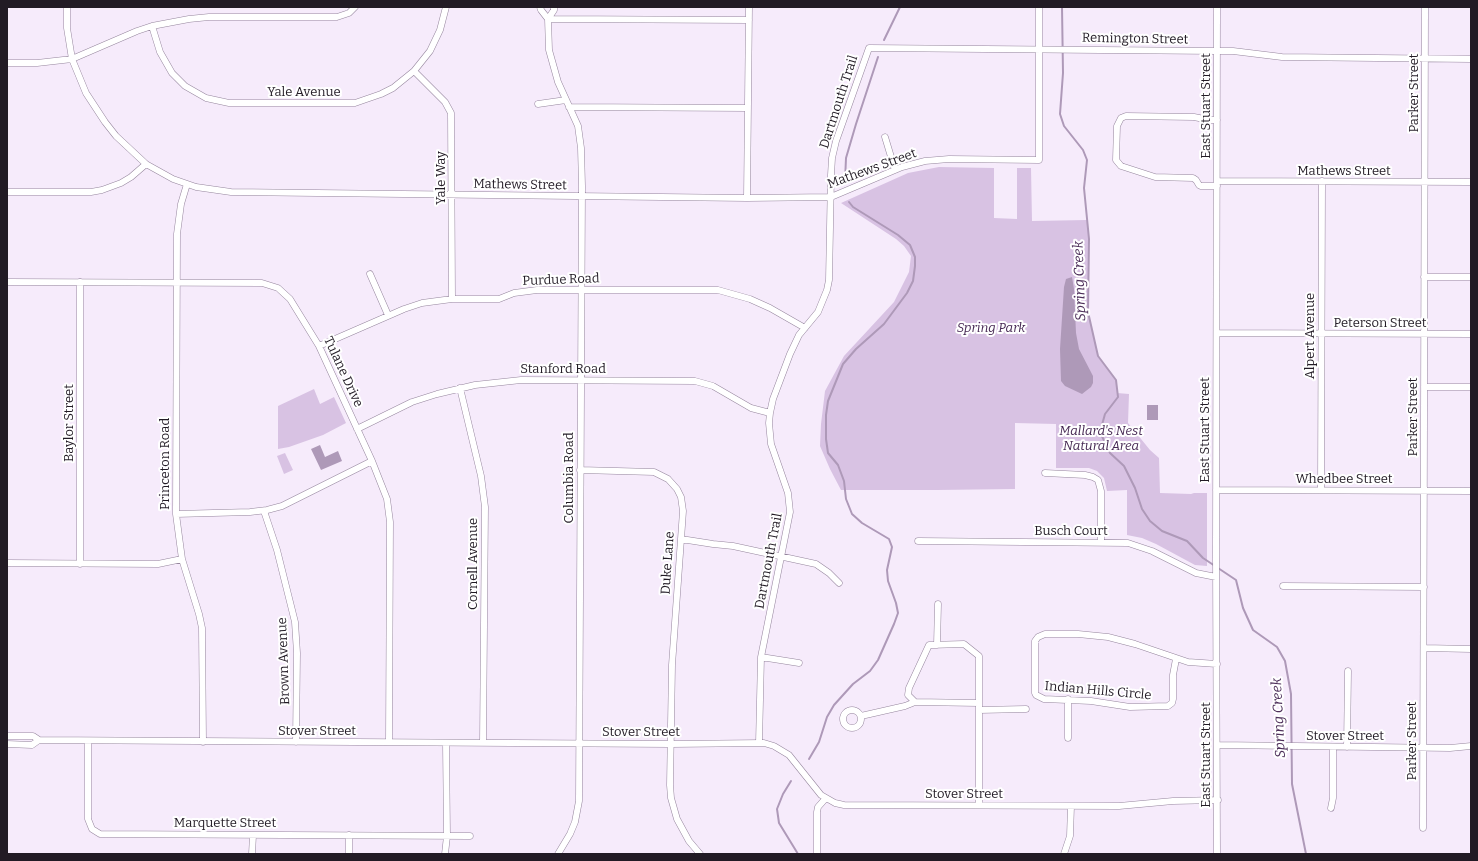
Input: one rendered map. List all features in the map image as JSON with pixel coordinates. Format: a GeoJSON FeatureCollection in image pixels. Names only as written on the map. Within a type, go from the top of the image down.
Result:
{"type":"FeatureCollection","features":[{"type":"Feature","properties":{"kind":"street"},"geometry":{"type":"LineString","coordinates":[[7,192],[91,192],[102,190],[122,183],[146,164],[125,145],[104,122],[86,93],[72,59],[67,7]]}},
{"type":"Feature","properties":{"kind":"street"},"geometry":{"type":"LineString","coordinates":[[7,63],[37,63],[72,59],[137,31],[175,21],[209,17],[337,17],[349,13],[355,7]]}},
{"type":"Feature","properties":{"kind":"street","name":"Yale Avenue"},"geometry":{"type":"LineString","coordinates":[[152,26],[160,52],[172,73],[185,86],[195,93],[217,101],[229,103],[355,103],[393,88],[414,71],[430,51],[440,30],[446,7]]}},
{"type":"Feature","properties":{"kind":"street"},"geometry":{"type":"LineString","coordinates":[[540,7],[548,19],[749,20]]}},
{"type":"Feature","properties":{"kind":"street","name":"Columbia Road"},"geometry":{"type":"LineString","coordinates":[[554,7],[554,10],[548,19],[549,50],[566,100],[576,120],[580,136],[581,196],[578,810],[570,834],[558,854]]}},
{"type":"Feature","properties":{"kind":"street"},"geometry":{"type":"LineString","coordinates":[[747,198],[749,7]]}},
{"type":"Feature","properties":{"kind":"street"},"geometry":{"type":"LineString","coordinates":[[1039,7],[1039,49]]}},
{"type":"Feature","properties":{"kind":"street","name":"East Stuart Street"},"geometry":{"type":"LineString","coordinates":[[1217,7],[1216,576],[1218,854]]}},
{"type":"Feature","properties":{"kind":"street","name":"Parker Street"},"geometry":{"type":"LineString","coordinates":[[1423,828],[1425,7]]}},
{"type":"Feature","properties":{"kind":"street","name":"Remington Street"},"geometry":{"type":"LineString","coordinates":[[869,48],[1217,51],[1282,57],[1471,59]]}},
{"type":"Feature","properties":{"kind":"street","name":"Dartmouth Trail"},"geometry":{"type":"LineString","coordinates":[[759,743],[761,657],[781,556],[790,520],[790,502],[771,444],[769,422],[770,413],[783,369],[805,328],[818,312],[827,290],[829,280],[832,164],[836,141],[869,48]]}},
{"type":"Feature","properties":{"kind":"street","name":"Mathews Street"},"geometry":{"type":"LineString","coordinates":[[146,164],[167,176],[187,184],[217,191],[231,192],[747,198],[831,197],[911,164],[932,160],[1039,160],[1039,49]]}},
{"type":"Feature","properties":{"kind":"street","name":"Yale Way"},"geometry":{"type":"LineString","coordinates":[[414,71],[445,102],[451,113],[452,299]]}},
{"type":"Feature","properties":{"kind":"street"},"geometry":{"type":"LineString","coordinates":[[538,104],[566,100]]}},
{"type":"Feature","properties":{"kind":"street"},"geometry":{"type":"LineString","coordinates":[[569,107],[748,108]]}},
{"type":"Feature","properties":{"kind":"street","name":"Mathews Street"},"geometry":{"type":"LineString","coordinates":[[1217,120],[1194,117],[1126,116],[1121,118],[1116,126],[1116,160],[1120,166],[1154,177],[1193,178],[1201,186],[1217,183],[1322,181],[1471,182]]}},
{"type":"Feature","properties":{"kind":"street"},"geometry":{"type":"LineString","coordinates":[[885,138],[895,170]]}},
{"type":"Feature","properties":{"kind":"street","name":"Alpert Avenue"},"geometry":{"type":"LineString","coordinates":[[1321,490],[1322,181]]}},
{"type":"Feature","properties":{"kind":"street","name":"Princeton Road"},"geometry":{"type":"LineString","coordinates":[[187,184],[179,217],[177,234],[176,514],[182,558],[202,628],[202,742]]}},
{"type":"Feature","properties":{"kind":"street"},"geometry":{"type":"LineString","coordinates":[[370,274],[388,315]]}},
{"type":"Feature","properties":{"kind":"street"},"geometry":{"type":"LineString","coordinates":[[1424,277],[1471,277]]}},
{"type":"Feature","properties":{"kind":"street","name":"Tulane Drive"},"geometry":{"type":"LineString","coordinates":[[7,282],[262,283],[275,287],[285,293],[290,299],[320,346],[372,461],[384,490],[390,511],[389,742]]}},
{"type":"Feature","properties":{"kind":"street","name":"Baylor Street"},"geometry":{"type":"LineString","coordinates":[[80,282],[80,564]]}},
{"type":"Feature","properties":{"kind":"street","name":"Purdue Road"},"geometry":{"type":"LineString","coordinates":[[320,346],[404,308],[422,303],[452,299],[499,299],[514,293],[537,290],[718,290],[750,299],[770,308],[805,328]]}},
{"type":"Feature","properties":{"kind":"street","name":"Peterson Street"},"geometry":{"type":"LineString","coordinates":[[1217,333],[1471,334]]}},
{"type":"Feature","properties":{"kind":"street","name":"Stanford Road"},"geometry":{"type":"LineString","coordinates":[[357,429],[412,402],[460,388],[502,381],[521,380],[695,381],[712,386],[751,408],[770,413]]}},
{"type":"Feature","properties":{"kind":"street"},"geometry":{"type":"LineString","coordinates":[[1424,387],[1471,387]]}},
{"type":"Feature","properties":{"kind":"street","name":"Cornell Avenue"},"geometry":{"type":"LineString","coordinates":[[460,388],[481,476],[485,507],[483,743]]}},
{"type":"Feature","properties":{"kind":"street"},"geometry":{"type":"LineString","coordinates":[[176,514],[264,511],[282,506],[372,461]]}},
{"type":"Feature","properties":{"kind":"street","name":"Duke Lane"},"geometry":{"type":"LineString","coordinates":[[580,470],[648,471],[662,475],[677,489],[682,504],[672,665],[670,785],[674,809],[682,830],[700,854]]}},
{"type":"Feature","properties":{"kind":"street"},"geometry":{"type":"LineString","coordinates":[[1046,473],[1085,475],[1098,480],[1101,491],[1100,542]]}},
{"type":"Feature","properties":{"kind":"street","name":"Whedbee Street"},"geometry":{"type":"LineString","coordinates":[[1216,490],[1471,491]]}},
{"type":"Feature","properties":{"kind":"street","name":"Brown Avenue"},"geometry":{"type":"LineString","coordinates":[[264,511],[277,550],[295,622],[297,653],[296,742]]}},
{"type":"Feature","properties":{"kind":"street"},"geometry":{"type":"LineString","coordinates":[[681,539],[733,546],[816,564],[829,572],[839,583]]}},
{"type":"Feature","properties":{"kind":"street","name":"Busch Court"},"geometry":{"type":"LineString","coordinates":[[918,541],[1119,542],[1137,544],[1196,573],[1216,576]]}},
{"type":"Feature","properties":{"kind":"street"},"geometry":{"type":"LineString","coordinates":[[7,563],[158,564],[182,558]]}},
{"type":"Feature","properties":{"kind":"street"},"geometry":{"type":"LineString","coordinates":[[1283,586],[1424,587]]}},
{"type":"Feature","properties":{"kind":"street"},"geometry":{"type":"LineString","coordinates":[[937,645],[938,604]]}},
{"type":"Feature","properties":{"kind":"street","name":"Indian Hills Circle"},"geometry":{"type":"LineString","coordinates":[[1176,659],[1173,699],[1172,703],[1168,706],[1130,707],[1068,699],[1044,699],[1035,693],[1035,641],[1038,637],[1045,634],[1078,634],[1108,637],[1135,644],[1188,662],[1217,664]]}},
{"type":"Feature","properties":{"kind":"street"},"geometry":{"type":"LineString","coordinates":[[915,702],[908,695],[908,688],[929,645],[964,644],[979,656],[979,805]]}},
{"type":"Feature","properties":{"kind":"street"},"geometry":{"type":"LineString","coordinates":[[1424,648],[1471,649]]}},
{"type":"Feature","properties":{"kind":"street"},"geometry":{"type":"LineString","coordinates":[[761,657],[799,663]]}},
{"type":"Feature","properties":{"kind":"street"},"geometry":{"type":"LineString","coordinates":[[1347,747],[1348,671]]}},
{"type":"Feature","properties":{"kind":"street"},"geometry":{"type":"LineString","coordinates":[[1068,699],[1068,738]]}},
{"type":"Feature","properties":{"kind":"street"},"geometry":{"type":"LineString","coordinates":[[860,716],[915,702],[1026,709]]}},
{"type":"Feature","properties":{"kind":"street","name":"Stover Street"},"geometry":{"type":"LineString","coordinates":[[7,736],[33,736],[39,740],[88,741],[671,744],[759,743],[774,746],[789,755],[797,763],[817,792],[834,802],[844,805],[1120,806],[1173,801],[1218,800]]}},
{"type":"Feature","properties":{"kind":"street","name":"Stover Street"},"geometry":{"type":"LineString","coordinates":[[7,744],[32,745],[39,740]]}},
{"type":"Feature","properties":{"kind":"street","name":"Marquette Street"},"geometry":{"type":"LineString","coordinates":[[88,741],[88,818],[92,829],[100,834],[470,836]]}},
{"type":"Feature","properties":{"kind":"street"},"geometry":{"type":"LineString","coordinates":[[445,854],[447,836],[446,743]]}},
{"type":"Feature","properties":{"kind":"street","name":"Stover Street"},"geometry":{"type":"LineString","coordinates":[[1218,746],[1450,748],[1471,746]]}},
{"type":"Feature","properties":{"kind":"street"},"geometry":{"type":"LineString","coordinates":[[1331,808],[1333,798],[1333,747]]}},
{"type":"Feature","properties":{"kind":"street"},"geometry":{"type":"LineString","coordinates":[[817,854],[817,812],[818,807],[826,798]]}},
{"type":"Feature","properties":{"kind":"street"},"geometry":{"type":"LineString","coordinates":[[1064,854],[1070,836],[1071,806]]}},
{"type":"Feature","properties":{"kind":"street"},"geometry":{"type":"LineString","coordinates":[[252,835],[252,854]]}},
{"type":"Feature","properties":{"kind":"street"},"geometry":{"type":"LineString","coordinates":[[349,835],[349,854]]}},
{"type":"Feature","properties":{"kind":"green space","name":"Spring Park"},"geometry":{"type":"Polygon","coordinates":[[[939,167],[994,168],[994,218],[1017,219],[1017,168],[1031,168],[1032,221],[1087,220],[1089,239],[1088,312],[1098,357],[1117,381],[1117,393],[1129,394],[1128,423],[1150,450],[1159,458],[1160,493],[1207,493],[1207,566],[1195,565],[1156,544],[1142,538],[1127,535],[1127,490],[1107,491],[1104,478],[1097,471],[1089,468],[1056,468],[1056,424],[1015,423],[1015,489],[841,490],[820,446],[825,391],[844,356],[894,302],[909,272],[911,256],[904,246],[896,239],[841,203],[908,173],[939,167]]]}},
{"type":"Feature","properties":{"kind":"green space"},"geometry":{"type":"Polygon","coordinates":[[[314,389],[320,404],[334,397],[346,423],[323,435],[289,447],[278,449],[278,406],[314,389]]]}},
{"type":"Feature","properties":{"kind":"green space"},"geometry":{"type":"Polygon","coordinates":[[[285,453],[293,470],[284,474],[277,456],[285,453]]]}},
{"type":"Feature","properties":{"kind":"shaded area"},"geometry":{"type":"Polygon","coordinates":[[[1072,277],[1076,333],[1079,349],[1093,376],[1093,383],[1091,387],[1082,394],[1065,386],[1061,381],[1060,349],[1064,287],[1066,279],[1072,277]]]}},
{"type":"Feature","properties":{"kind":"shaded area"},"geometry":{"type":"Polygon","coordinates":[[[1147,405],[1158,405],[1158,420],[1147,420],[1147,405]]]}},
{"type":"Feature","properties":{"kind":"shaded area"},"geometry":{"type":"Polygon","coordinates":[[[320,445],[325,457],[338,451],[342,461],[321,470],[311,449],[320,445]]]}},
{"type":"Feature","properties":{"kind":"waterway"},"geometry":{"type":"LineString","coordinates":[[884,40],[900,7]]}},
{"type":"Feature","properties":{"kind":"waterway","name":"Spring Creek"},"geometry":{"type":"LineString","coordinates":[[1062,7],[1063,73],[1060,114],[1064,126],[1083,150],[1087,160],[1084,188],[1089,239],[1088,312],[1098,356],[1116,380],[1118,397],[1105,414],[1100,432],[1110,453],[1124,466],[1135,488],[1142,509],[1150,521],[1162,531],[1187,541],[1203,558],[1215,566]]}},
{"type":"Feature","properties":{"kind":"waterway"},"geometry":{"type":"LineString","coordinates":[[845,181],[846,158],[878,57]]}},
{"type":"Feature","properties":{"kind":"waterway"},"geometry":{"type":"LineString","coordinates":[[809,759],[819,742],[827,717],[834,705],[853,684],[870,671],[878,660],[898,613],[888,581],[887,570],[892,547],[889,539],[862,523],[852,514],[846,499],[844,481],[838,465],[828,453],[826,439],[826,415],[828,401],[843,364],[856,349],[884,324],[907,293],[913,281],[915,257],[910,245],[898,235],[853,207],[849,202]]}},
{"type":"Feature","properties":{"kind":"waterway","name":"Spring Creek"},"geometry":{"type":"LineString","coordinates":[[1218,568],[1236,580],[1243,608],[1253,630],[1277,647],[1285,661],[1291,694],[1292,784],[1306,854]]}},
{"type":"Feature","properties":{"kind":"waterway"},"geometry":{"type":"LineString","coordinates":[[791,781],[783,794],[777,809],[779,823],[798,854]]}},
{"type":"Feature","properties":{"kind":"park label","name":"Mallard's Nest Natural Area"},"geometry":{"type":"Point","coordinates":[1101,438]}}]}
